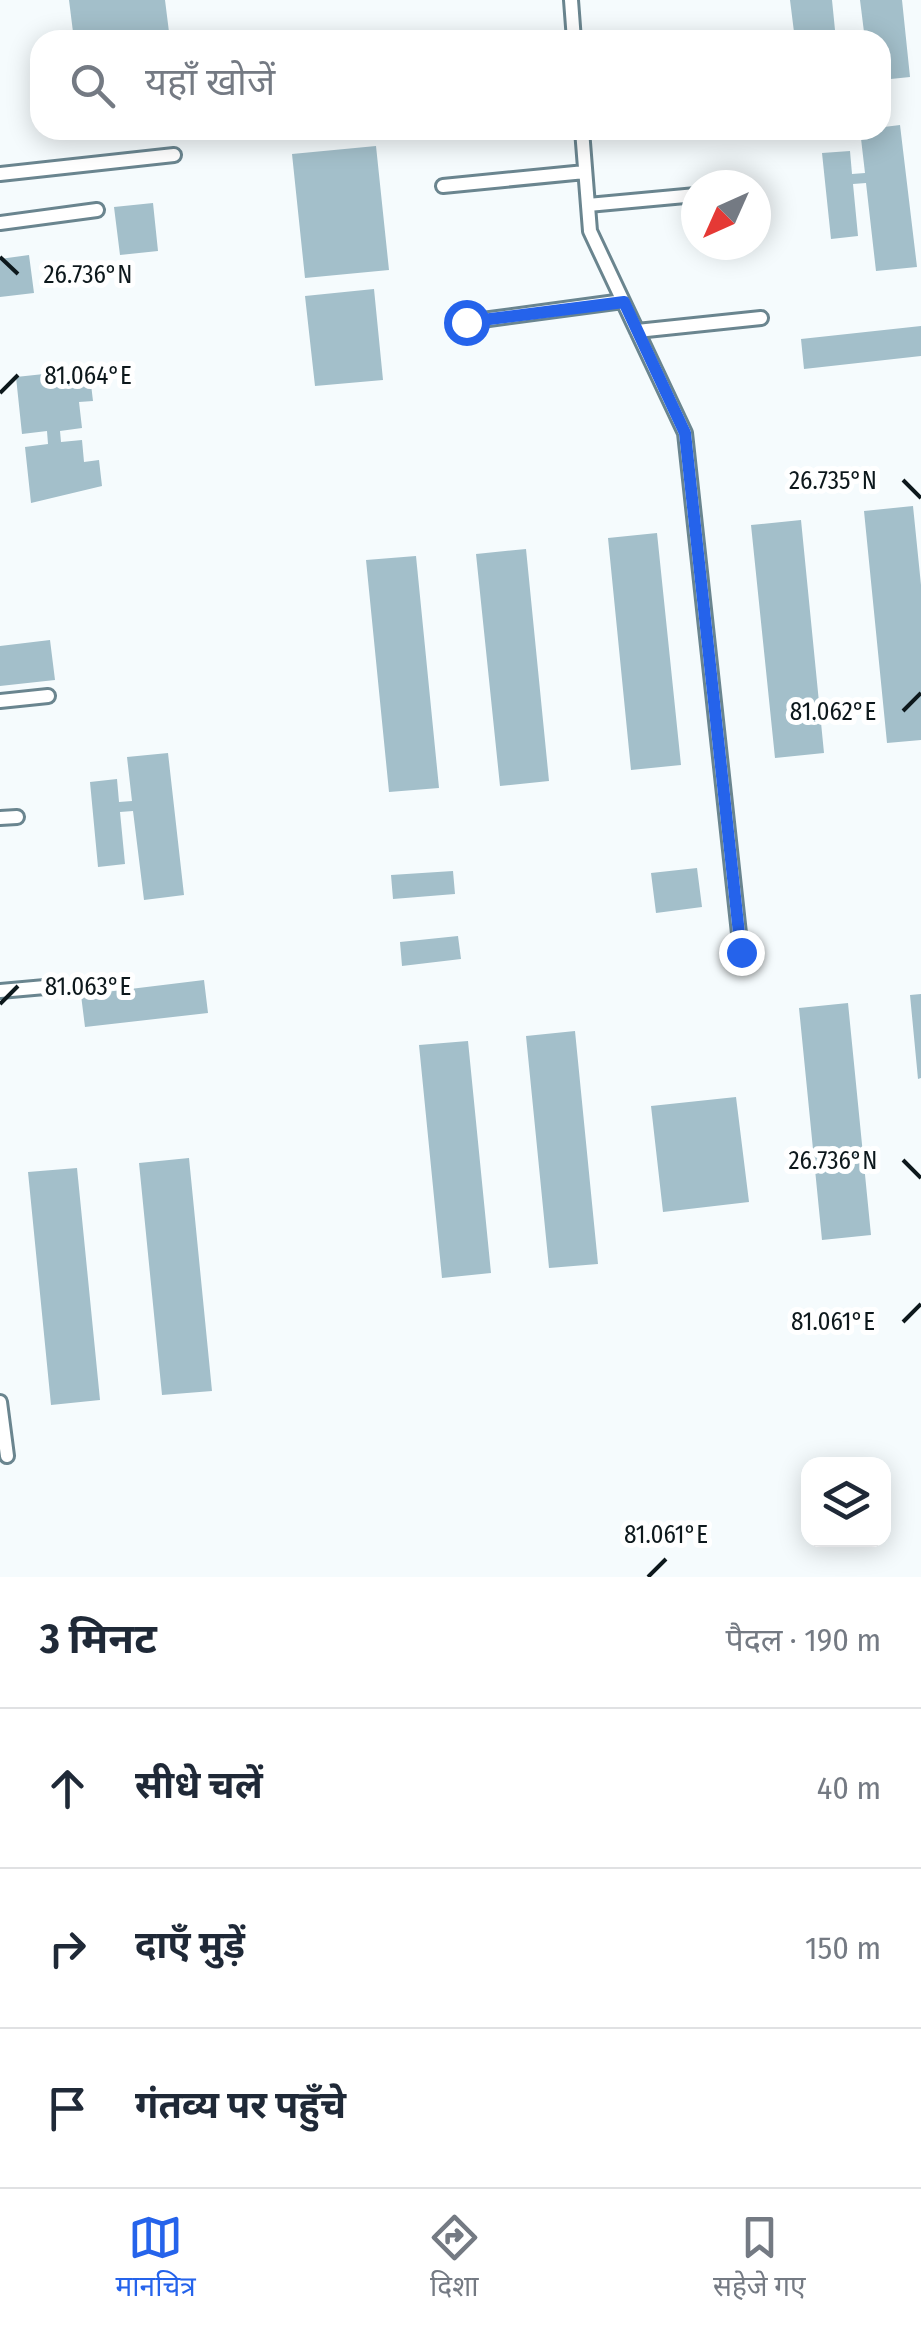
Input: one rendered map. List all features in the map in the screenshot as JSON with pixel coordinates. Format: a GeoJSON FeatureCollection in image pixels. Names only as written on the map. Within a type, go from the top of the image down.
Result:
{"type":"FeatureCollection","features":[{"type":"Feature","properties":{"kind":"lane"},"geometry":{"type":"LineString","coordinates":[[571,0],[573,30]]}},
{"type":"Feature","properties":{"kind":"lane"},"geometry":{"type":"LineString","coordinates":[[583,140],[590,230],[685,433],[741,952]]}},
{"type":"Feature","properties":{"kind":"lane"},"geometry":{"type":"LineString","coordinates":[[0,174],[174,155]]}},
{"type":"Feature","properties":{"kind":"lane"},"geometry":{"type":"LineString","coordinates":[[443,186],[585,172]]}},
{"type":"Feature","properties":{"kind":"lane"},"geometry":{"type":"LineString","coordinates":[[588,205],[681,196]]}},
{"type":"Feature","properties":{"kind":"lane"},"geometry":{"type":"LineString","coordinates":[[0,223],[98,210]]}},
{"type":"Feature","properties":{"kind":"lane"},"geometry":{"type":"LineString","coordinates":[[466,322],[624,302]]}},
{"type":"Feature","properties":{"kind":"lane"},"geometry":{"type":"LineString","coordinates":[[637,331],[761,318]]}},
{"type":"Feature","properties":{"kind":"lane"},"geometry":{"type":"LineString","coordinates":[[0,700],[48,696]]}},
{"type":"Feature","properties":{"kind":"lane"},"geometry":{"type":"LineString","coordinates":[[0,818],[17,817]]}},
{"type":"Feature","properties":{"kind":"lane"},"geometry":{"type":"LineString","coordinates":[[0,991],[45,987]]}},
{"type":"Feature","properties":{"kind":"lane"},"geometry":{"type":"LineString","coordinates":[[0,1402],[7,1456]]}},
{"type":"Feature","properties":{"kind":"building"},"geometry":{"type":"Polygon","coordinates":[[[69,0],[165,0],[169,30],[73,30],[69,0]]]}},
{"type":"Feature","properties":{"kind":"building"},"geometry":{"type":"Polygon","coordinates":[[[790,0],[832,0],[835,30],[794,30],[790,0]]]}},
{"type":"Feature","properties":{"kind":"building"},"geometry":{"type":"Polygon","coordinates":[[[860,0],[902,0],[910,77],[891,79],[891,30],[864,30],[860,0]]]}},
{"type":"Feature","properties":{"kind":"building"},"geometry":{"type":"Polygon","coordinates":[[[900,125],[917,267],[876,271],[866,183],[853,184],[858,236],[831,239],[822,153],[850,151],[852,174],[865,173],[861,140],[891,140],[891,126],[900,125]]]}},
{"type":"Feature","properties":{"kind":"building"},"geometry":{"type":"Polygon","coordinates":[[[376,146],[389,270],[305,278],[292,154],[376,146]]]}},
{"type":"Feature","properties":{"kind":"building"},"geometry":{"type":"Polygon","coordinates":[[[153,203],[158,251],[120,255],[114,207],[153,203]]]}},
{"type":"Feature","properties":{"kind":"building"},"geometry":{"type":"Polygon","coordinates":[[[29,255],[34,293],[0,297],[0,259],[29,255]]]}},
{"type":"Feature","properties":{"kind":"building"},"geometry":{"type":"Polygon","coordinates":[[[374,289],[383,380],[315,386],[305,296],[374,289]]]}},
{"type":"Feature","properties":{"kind":"building"},"geometry":{"type":"Polygon","coordinates":[[[921,326],[921,356],[804,369],[801,339],[921,326]]]}},
{"type":"Feature","properties":{"kind":"building"},"geometry":{"type":"Polygon","coordinates":[[[44,374],[44,378],[90,376],[93,401],[79,402],[82,428],[60,431],[61,442],[82,440],[84,462],[99,460],[102,486],[31,503],[25,447],[48,444],[47,431],[22,434],[16,377],[44,374]]]}},
{"type":"Feature","properties":{"kind":"building"},"geometry":{"type":"Polygon","coordinates":[[[913,506],[921,585],[921,740],[887,743],[864,511],[913,506]]]}},
{"type":"Feature","properties":{"kind":"building"},"geometry":{"type":"Polygon","coordinates":[[[801,520],[824,753],[775,758],[751,525],[801,520]]]}},
{"type":"Feature","properties":{"kind":"building"},"geometry":{"type":"Polygon","coordinates":[[[657,533],[681,765],[631,770],[608,538],[657,533]]]}},
{"type":"Feature","properties":{"kind":"building"},"geometry":{"type":"Polygon","coordinates":[[[526,549],[549,781],[500,786],[476,554],[526,549]]]}},
{"type":"Feature","properties":{"kind":"building"},"geometry":{"type":"Polygon","coordinates":[[[416,556],[439,788],[389,792],[366,560],[416,556]]]}},
{"type":"Feature","properties":{"kind":"building"},"geometry":{"type":"Polygon","coordinates":[[[50,640],[55,680],[0,686],[0,646],[50,640]]]}},
{"type":"Feature","properties":{"kind":"building"},"geometry":{"type":"Polygon","coordinates":[[[168,753],[184,895],[144,900],[133,811],[120,812],[125,864],[98,867],[90,782],[117,779],[119,802],[132,801],[127,757],[168,753]]]}},
{"type":"Feature","properties":{"kind":"building"},"geometry":{"type":"Polygon","coordinates":[[[697,868],[702,907],[656,913],[651,873],[697,868]]]}},
{"type":"Feature","properties":{"kind":"building"},"geometry":{"type":"Polygon","coordinates":[[[453,871],[455,894],[393,899],[391,875],[453,871]]]}},
{"type":"Feature","properties":{"kind":"building"},"geometry":{"type":"Polygon","coordinates":[[[458,936],[461,959],[402,966],[400,942],[458,936]]]}},
{"type":"Feature","properties":{"kind":"building"},"geometry":{"type":"Polygon","coordinates":[[[204,980],[208,1013],[85,1027],[81,995],[204,980]]]}},
{"type":"Feature","properties":{"kind":"building"},"geometry":{"type":"Polygon","coordinates":[[[921,994],[921,1078],[918,1079],[910,995],[921,994]]]}},
{"type":"Feature","properties":{"kind":"building"},"geometry":{"type":"Polygon","coordinates":[[[848,1003],[871,1235],[822,1240],[799,1008],[848,1003]]]}},
{"type":"Feature","properties":{"kind":"building"},"geometry":{"type":"Polygon","coordinates":[[[575,1031],[598,1264],[549,1268],[526,1036],[575,1031]]]}},
{"type":"Feature","properties":{"kind":"building"},"geometry":{"type":"Polygon","coordinates":[[[468,1041],[491,1273],[442,1278],[419,1045],[468,1041]]]}},
{"type":"Feature","properties":{"kind":"building"},"geometry":{"type":"Polygon","coordinates":[[[736,1097],[749,1202],[663,1212],[651,1106],[736,1097]]]}},
{"type":"Feature","properties":{"kind":"building"},"geometry":{"type":"Polygon","coordinates":[[[189,1158],[212,1391],[162,1395],[139,1163],[189,1158]]]}},
{"type":"Feature","properties":{"kind":"building"},"geometry":{"type":"Polygon","coordinates":[[[77,1168],[100,1400],[51,1405],[28,1172],[77,1168]]]}},
{"type":"Feature","properties":{"kind":"route"},"geometry":{"type":"LineString","coordinates":[[466,322],[624,302],[685,433],[741,952]]}}]}
